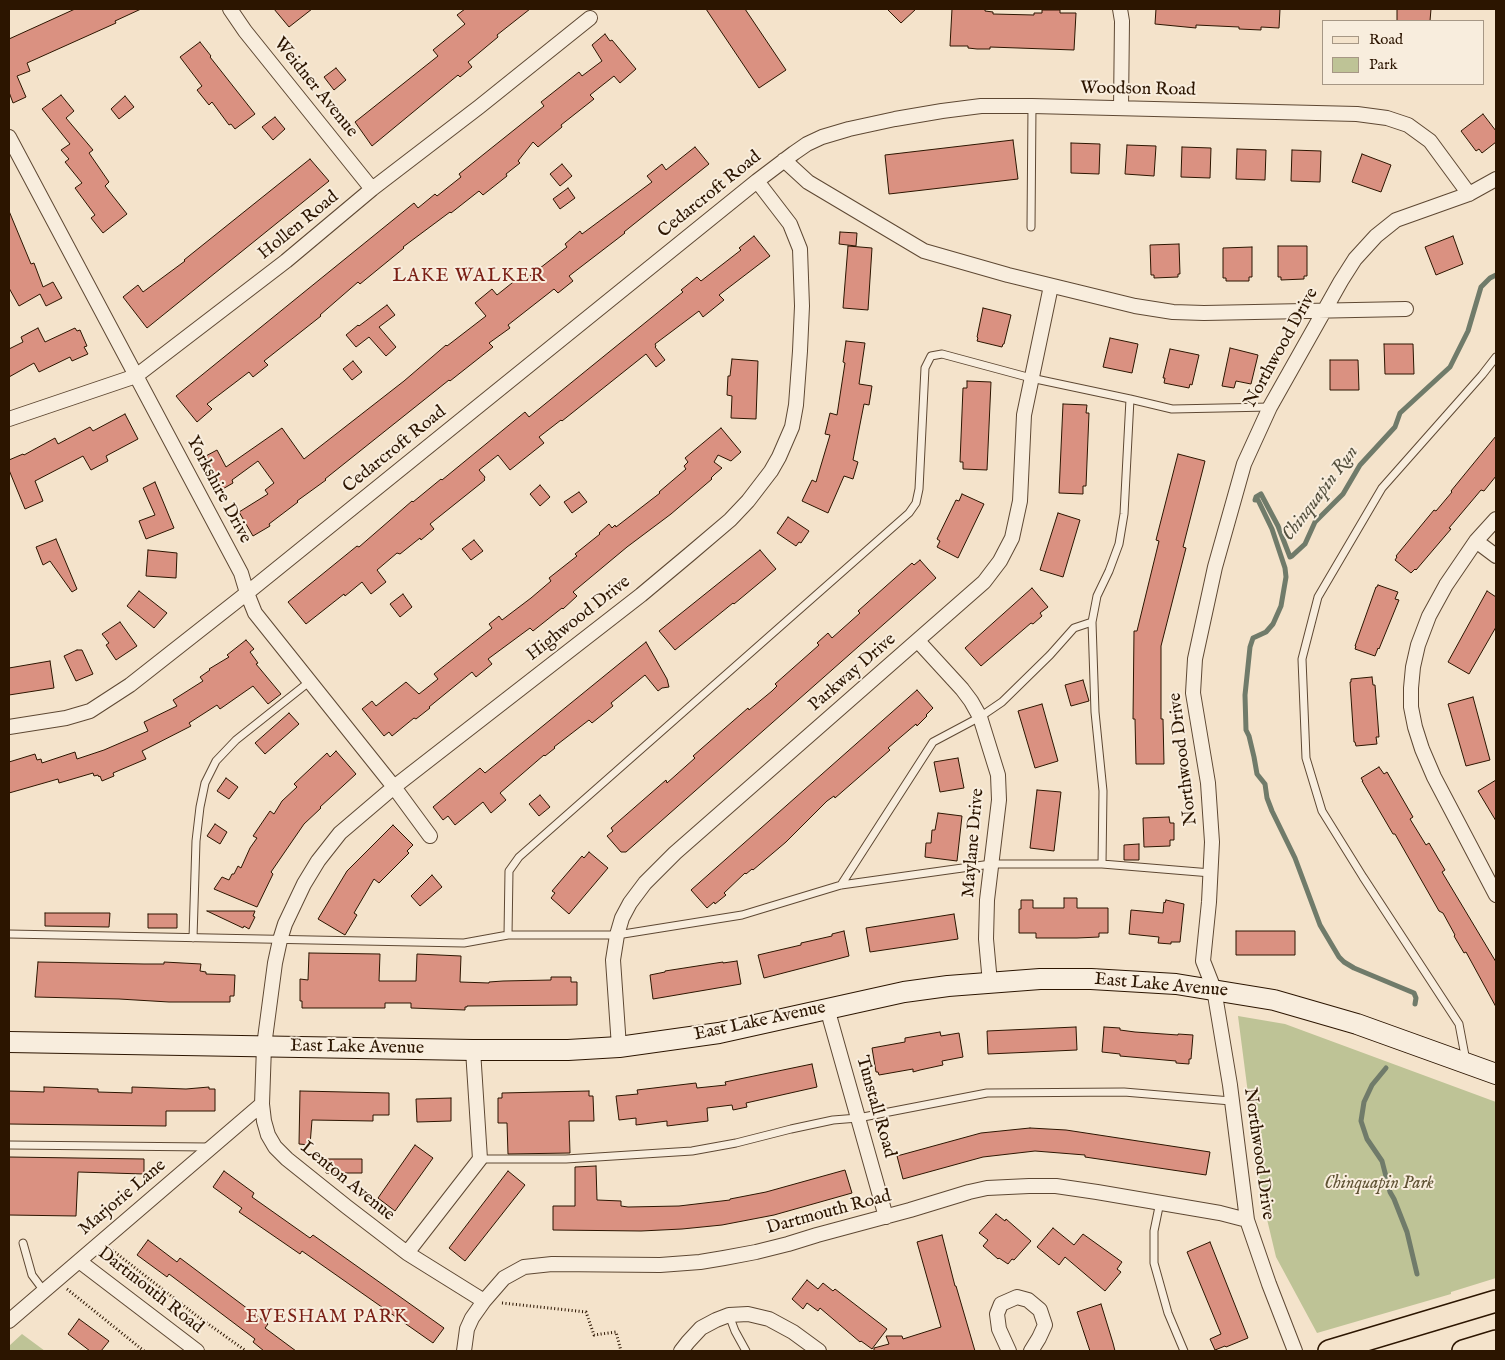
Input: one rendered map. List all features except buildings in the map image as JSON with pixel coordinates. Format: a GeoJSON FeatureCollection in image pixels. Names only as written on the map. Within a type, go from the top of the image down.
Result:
{"type":"FeatureCollection","features":[{"type":"Feature","properties":{"kind":"main road"},"geometry":{"type":"LineString","coordinates":[[1329,1351],[1496,1301]]}},
{"type":"Feature","properties":{"kind":"main road"},"geometry":{"type":"LineString","coordinates":[[1463,1351],[1496,1341]]}},
{"type":"Feature","properties":{"kind":"street","name":"Weidner Avenue"},"geometry":{"type":"LineString","coordinates":[[230,9],[245,31],[372,189]]}},
{"type":"Feature","properties":{"kind":"street"},"geometry":{"type":"LineString","coordinates":[[1120,9],[1122,21],[1121,108]]}},
{"type":"Feature","properties":{"kind":"street","name":"Hollen Road"},"geometry":{"type":"LineString","coordinates":[[9,419],[136,376],[286,261],[372,189],[479,107],[590,18]]}},
{"type":"Feature","properties":{"kind":"street","name":"Woodson Road"},"geometry":{"type":"LineString","coordinates":[[784,160],[807,144],[822,137],[849,129],[981,106],[1357,114],[1387,118],[1408,125],[1430,141],[1468,194]]}},
{"type":"Feature","properties":{"kind":"street","name":"Yorkshire Drive"},"geometry":{"type":"LineString","coordinates":[[9,137],[242,573],[255,613],[394,787],[430,836]]}},
{"type":"Feature","properties":{"kind":"street"},"geometry":{"type":"LineString","coordinates":[[784,160],[808,182],[924,251],[1051,286],[1135,306],[1173,312],[1406,309]]}},
{"type":"Feature","properties":{"kind":"street","name":"Cedarcroft Road"},"geometry":{"type":"LineString","coordinates":[[9,726],[66,718],[90,712],[130,685],[784,160]]}},
{"type":"Feature","properties":{"kind":"street","name":"Northwood Drive"},"geometry":{"type":"LineString","coordinates":[[1295,1351],[1247,1220],[1214,989],[1203,962],[1212,842],[1208,790],[1193,693],[1195,659],[1215,567],[1244,464],[1270,407],[1323,310],[1355,259],[1376,236],[1396,220],[1468,194],[1496,179]]}},
{"type":"Feature","properties":{"kind":"street","name":"Highwood Drive"},"geometry":{"type":"LineString","coordinates":[[264,1046],[274,963],[285,924],[304,884],[318,861],[340,833],[394,787],[634,601],[730,520],[748,502],[779,457],[789,434],[796,405],[802,306],[800,249],[790,224],[757,181]]}},
{"type":"Feature","properties":{"kind":"street","name":"Parkway Drive"},"geometry":{"type":"LineString","coordinates":[[619,1047],[613,960],[622,918],[630,903],[645,883],[675,853],[984,582],[1000,561],[1012,538],[1020,502],[1024,415],[1051,286]]}},
{"type":"Feature","properties":{"kind":"street"},"geometry":{"type":"LineString","coordinates":[[1496,519],[1476,541],[1446,585],[1429,616],[1418,645],[1411,688],[1411,707],[1422,749],[1434,777],[1496,895]]}},
{"type":"Feature","properties":{"kind":"street"},"geometry":{"type":"LineString","coordinates":[[1476,541],[1496,556]]}},
{"type":"Feature","properties":{"kind":"street","name":"Maylane Drive"},"geometry":{"type":"LineString","coordinates":[[918,641],[971,701],[980,717],[998,775],[998,800],[987,900],[986,939],[990,983]]}},
{"type":"Feature","properties":{"kind":"street","name":"East Lake Avenue"},"geometry":{"type":"LineString","coordinates":[[9,1042],[568,1050],[619,1047],[719,1033],[904,992],[948,986],[1040,979],[1091,979],[1136,980],[1214,989],[1274,1000],[1316,1011],[1496,1074]]}},
{"type":"Feature","properties":{"kind":"street","name":"Tunstall Road"},"geometry":{"type":"LineString","coordinates":[[827,1008],[886,1217]]}},
{"type":"Feature","properties":{"kind":"street","name":"Lenton Avenue"},"geometry":{"type":"LineString","coordinates":[[264,1046],[262,1104],[268,1135],[275,1147],[320,1186],[407,1253],[484,1301]]}},
{"type":"Feature","properties":{"kind":"street"},"geometry":{"type":"LineString","coordinates":[[407,1253],[480,1159],[473,1050]]}},
{"type":"Feature","properties":{"kind":"street","name":"Marjorie Lane"},"geometry":{"type":"LineString","coordinates":[[9,1321],[262,1104]]}},
{"type":"Feature","properties":{"kind":"street","name":"Dartmouth Road"},"geometry":{"type":"LineString","coordinates":[[464,1351],[467,1329],[484,1301],[504,1278],[524,1267],[552,1264],[660,1265],[700,1262],[756,1252],[987,1188],[1056,1186],[1160,1202],[1247,1220]]}},
{"type":"Feature","properties":{"kind":"street","name":"Dartmouth Road"},"geometry":{"type":"LineString","coordinates":[[79,1261],[197,1351]]}},
{"type":"Feature","properties":{"kind":"street"},"geometry":{"type":"LineString","coordinates":[[1008,1351],[999,1329],[997,1314],[1001,1304],[1017,1297],[1028,1300],[1040,1310],[1044,1325],[1031,1351]]}},
{"type":"Feature","properties":{"kind":"street"},"geometry":{"type":"LineString","coordinates":[[681,1351],[701,1328],[729,1315],[748,1314],[769,1319],[793,1332],[815,1350]]}},
{"type":"Feature","properties":{"kind":"lane"},"geometry":{"type":"LineString","coordinates":[[1031,227],[1032,106]]}},
{"type":"Feature","properties":{"kind":"lane"},"geometry":{"type":"LineString","coordinates":[[508,935],[509,871],[519,858],[909,512],[916,502],[919,489],[925,368],[931,356],[942,354],[1031,378],[1130,398],[1172,409],[1270,407]]}},
{"type":"Feature","properties":{"kind":"lane"},"geometry":{"type":"LineString","coordinates":[[1466,1062],[1460,1024],[1322,811],[1306,758],[1302,659],[1318,597],[1382,488],[1482,375],[1496,356]]}},
{"type":"Feature","properties":{"kind":"lane"},"geometry":{"type":"LineString","coordinates":[[1102,864],[1103,791],[1096,712],[1092,622],[1097,596],[1119,544],[1124,514],[1130,398]]}},
{"type":"Feature","properties":{"kind":"lane"},"geometry":{"type":"LineString","coordinates":[[841,885],[933,742],[980,717],[1002,702],[1050,655],[1074,628],[1092,622]]}},
{"type":"Feature","properties":{"kind":"lane"},"geometry":{"type":"LineString","coordinates":[[193,938],[196,841],[204,783],[216,761],[236,740],[309,682]]}},
{"type":"Feature","properties":{"kind":"lane"},"geometry":{"type":"LineString","coordinates":[[9,934],[464,944],[508,935],[617,935],[742,915],[841,885],[991,864],[1102,864],[1211,873]]}},
{"type":"Feature","properties":{"kind":"lane"},"geometry":{"type":"LineString","coordinates":[[480,1159],[566,1159],[692,1151],[736,1143],[834,1120],[858,1118],[987,1093],[1124,1092],[1231,1101]]}},
{"type":"Feature","properties":{"kind":"lane"},"geometry":{"type":"LineString","coordinates":[[9,1145],[212,1147]]}},
{"type":"Feature","properties":{"kind":"lane"},"geometry":{"type":"LineString","coordinates":[[1160,1202],[1154,1231],[1154,1263],[1168,1313],[1184,1351]]}},
{"type":"Feature","properties":{"kind":"lane"},"geometry":{"type":"LineString","coordinates":[[24,1243],[32,1275],[44,1291]]}},
{"type":"Feature","properties":{"kind":"lane"},"geometry":{"type":"LineString","coordinates":[[729,1315],[746,1351]]}},
{"type":"Feature","properties":{"kind":"path"},"geometry":{"type":"LineString","coordinates":[[101,1242],[246,1351]]}},
{"type":"Feature","properties":{"kind":"path"},"geometry":{"type":"LineString","coordinates":[[56,1280],[144,1351]]}},
{"type":"Feature","properties":{"kind":"path"},"geometry":{"type":"LineString","coordinates":[[484,1301],[586,1312],[594,1336],[616,1332],[620,1351]]}},
{"type":"Feature","properties":{"kind":"green space","name":"Chinquapin Park"},"geometry":{"type":"Polygon","coordinates":[[[1238,1016],[1285,1024],[1496,1102],[1496,1278],[1451,1292],[1451,1294],[1317,1333],[1276,1257],[1261,1194],[1238,1016]]]}},
{"type":"Feature","properties":{"kind":"green space"},"geometry":{"type":"Polygon","coordinates":[[[22,1334],[45,1351],[9,1351],[9,1346],[22,1334]]]}},
{"type":"Feature","properties":{"kind":"waterway","name":"Chinquapin Run"},"geometry":{"type":"LineString","coordinates":[[1415,1004],[1416,998],[1414,993],[1354,968],[1339,957],[1320,925],[1295,858],[1272,811],[1267,798],[1265,784],[1257,774],[1246,730],[1245,695],[1250,647],[1253,638],[1266,632],[1273,624],[1281,606],[1286,577],[1285,568],[1272,529],[1258,500],[1255,500],[1261,494],[1278,526],[1290,557],[1292,556],[1305,544],[1315,522],[1343,494],[1360,465],[1395,427],[1400,413],[1450,367],[1468,331],[1481,287],[1496,275]]}},
{"type":"Feature","properties":{"kind":"waterway","name":"Chinquapin Run"},"geometry":{"type":"LineString","coordinates":[[1386,1068],[1372,1085],[1364,1102],[1361,1121],[1367,1139],[1382,1161],[1390,1192],[1407,1232],[1417,1274]]}},
{"type":"Feature","properties":{"kind":"district","name":"LAKE WALKER"},"geometry":{"type":"Point","coordinates":[469,277]}},
{"type":"Feature","properties":{"kind":"district","name":"EVESHAM PARK"},"geometry":{"type":"Point","coordinates":[327,1318]}}]}
